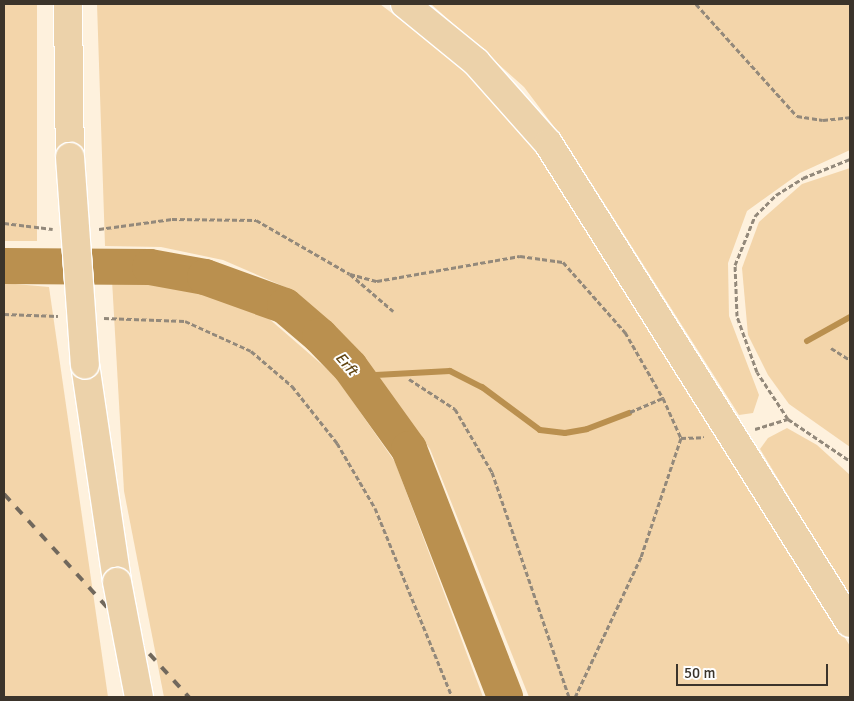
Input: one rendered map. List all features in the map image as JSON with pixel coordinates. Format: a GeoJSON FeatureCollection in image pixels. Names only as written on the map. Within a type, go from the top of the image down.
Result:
{"type":"FeatureCollection","features":[{"type":"Feature","properties":{"kind":"main road"},"geometry":{"type":"LineString","coordinates":[[68,4],[70,157],[86,364],[117,582],[139,697]]}},
{"type":"Feature","properties":{"kind":"main road"},"geometry":{"type":"LineString","coordinates":[[405,4],[476,62],[548,143],[734,434],[850,623]]}},
{"type":"Feature","properties":{"kind":"path"},"geometry":{"type":"LineString","coordinates":[[696,4],[797,116],[823,120],[850,117]]}},
{"type":"Feature","properties":{"kind":"path"},"geometry":{"type":"LineString","coordinates":[[850,159],[803,178],[776,195],[754,216],[735,266],[737,316],[757,372],[788,420],[850,461]]}},
{"type":"Feature","properties":{"kind":"path"},"geometry":{"type":"LineString","coordinates":[[90,229],[172,219],[256,220],[350,274],[393,311]]}},
{"type":"Feature","properties":{"kind":"path"},"geometry":{"type":"LineString","coordinates":[[4,223],[61,229]]}},
{"type":"Feature","properties":{"kind":"path"},"geometry":{"type":"LineString","coordinates":[[350,274],[377,282],[520,256],[563,262],[625,332],[663,398],[681,438],[641,557],[575,697]]}},
{"type":"Feature","properties":{"kind":"path"},"geometry":{"type":"LineString","coordinates":[[4,314],[61,316]]}},
{"type":"Feature","properties":{"kind":"path"},"geometry":{"type":"LineString","coordinates":[[99,318],[185,321],[251,351],[292,386],[337,443],[375,508],[452,697]]}},
{"type":"Feature","properties":{"kind":"path"},"geometry":{"type":"LineString","coordinates":[[831,348],[850,360]]}},
{"type":"Feature","properties":{"kind":"path"},"geometry":{"type":"LineString","coordinates":[[409,380],[455,409],[492,472],[569,697]]}},
{"type":"Feature","properties":{"kind":"path"},"geometry":{"type":"LineString","coordinates":[[630,412],[663,398]]}},
{"type":"Feature","properties":{"kind":"path"},"geometry":{"type":"LineString","coordinates":[[734,434],[788,420]]}},
{"type":"Feature","properties":{"kind":"shaded area"},"geometry":{"type":"Polygon","coordinates":[[[4,4],[37,4],[37,241],[4,241],[4,4]]]}},
{"type":"Feature","properties":{"kind":"shaded area"},"geometry":{"type":"Polygon","coordinates":[[[97,4],[380,4],[466,70],[539,151],[850,646],[850,697],[529,697],[430,449],[370,366],[292,290],[223,260],[161,247],[105,246],[97,4]]]}},
{"type":"Feature","properties":{"kind":"shaded area"},"geometry":{"type":"Polygon","coordinates":[[[431,4],[850,4],[850,150],[800,173],[747,211],[728,263],[729,316],[759,395],[753,413],[739,415],[564,140],[524,87],[431,4]]]}},
{"type":"Feature","properties":{"kind":"shaded area"},"geometry":{"type":"Polygon","coordinates":[[[850,168],[850,447],[789,404],[768,375],[748,335],[742,268],[759,222],[802,184],[850,168]]]}},
{"type":"Feature","properties":{"kind":"shaded area"},"geometry":{"type":"Polygon","coordinates":[[[112,280],[191,290],[267,317],[335,376],[395,462],[483,697],[164,697],[124,491],[112,280]]]}},
{"type":"Feature","properties":{"kind":"shaded area"},"geometry":{"type":"Polygon","coordinates":[[[4,283],[49,287],[108,697],[4,697],[4,283]]]}},
{"type":"Feature","properties":{"kind":"shaded area"},"geometry":{"type":"Polygon","coordinates":[[[787,428],[817,445],[850,475],[850,598],[760,449],[768,438],[787,428]]]}},
{"type":"Feature","properties":{"kind":"waterway","name":"Erft"},"geometry":{"type":"LineString","coordinates":[[4,266],[150,267],[205,277],[285,306],[320,336],[350,367],[409,449],[505,697]]}},
{"type":"Feature","properties":{"kind":"waterway"},"geometry":{"type":"LineString","coordinates":[[807,341],[850,317]]}},
{"type":"Feature","properties":{"kind":"waterway"},"geometry":{"type":"LineString","coordinates":[[357,376],[450,371],[482,387],[540,430],[565,433],[587,429],[629,413]]}},
{"type":"Feature","properties":{"kind":"railway"},"geometry":{"type":"LineString","coordinates":[[4,494],[189,697]]}}]}
